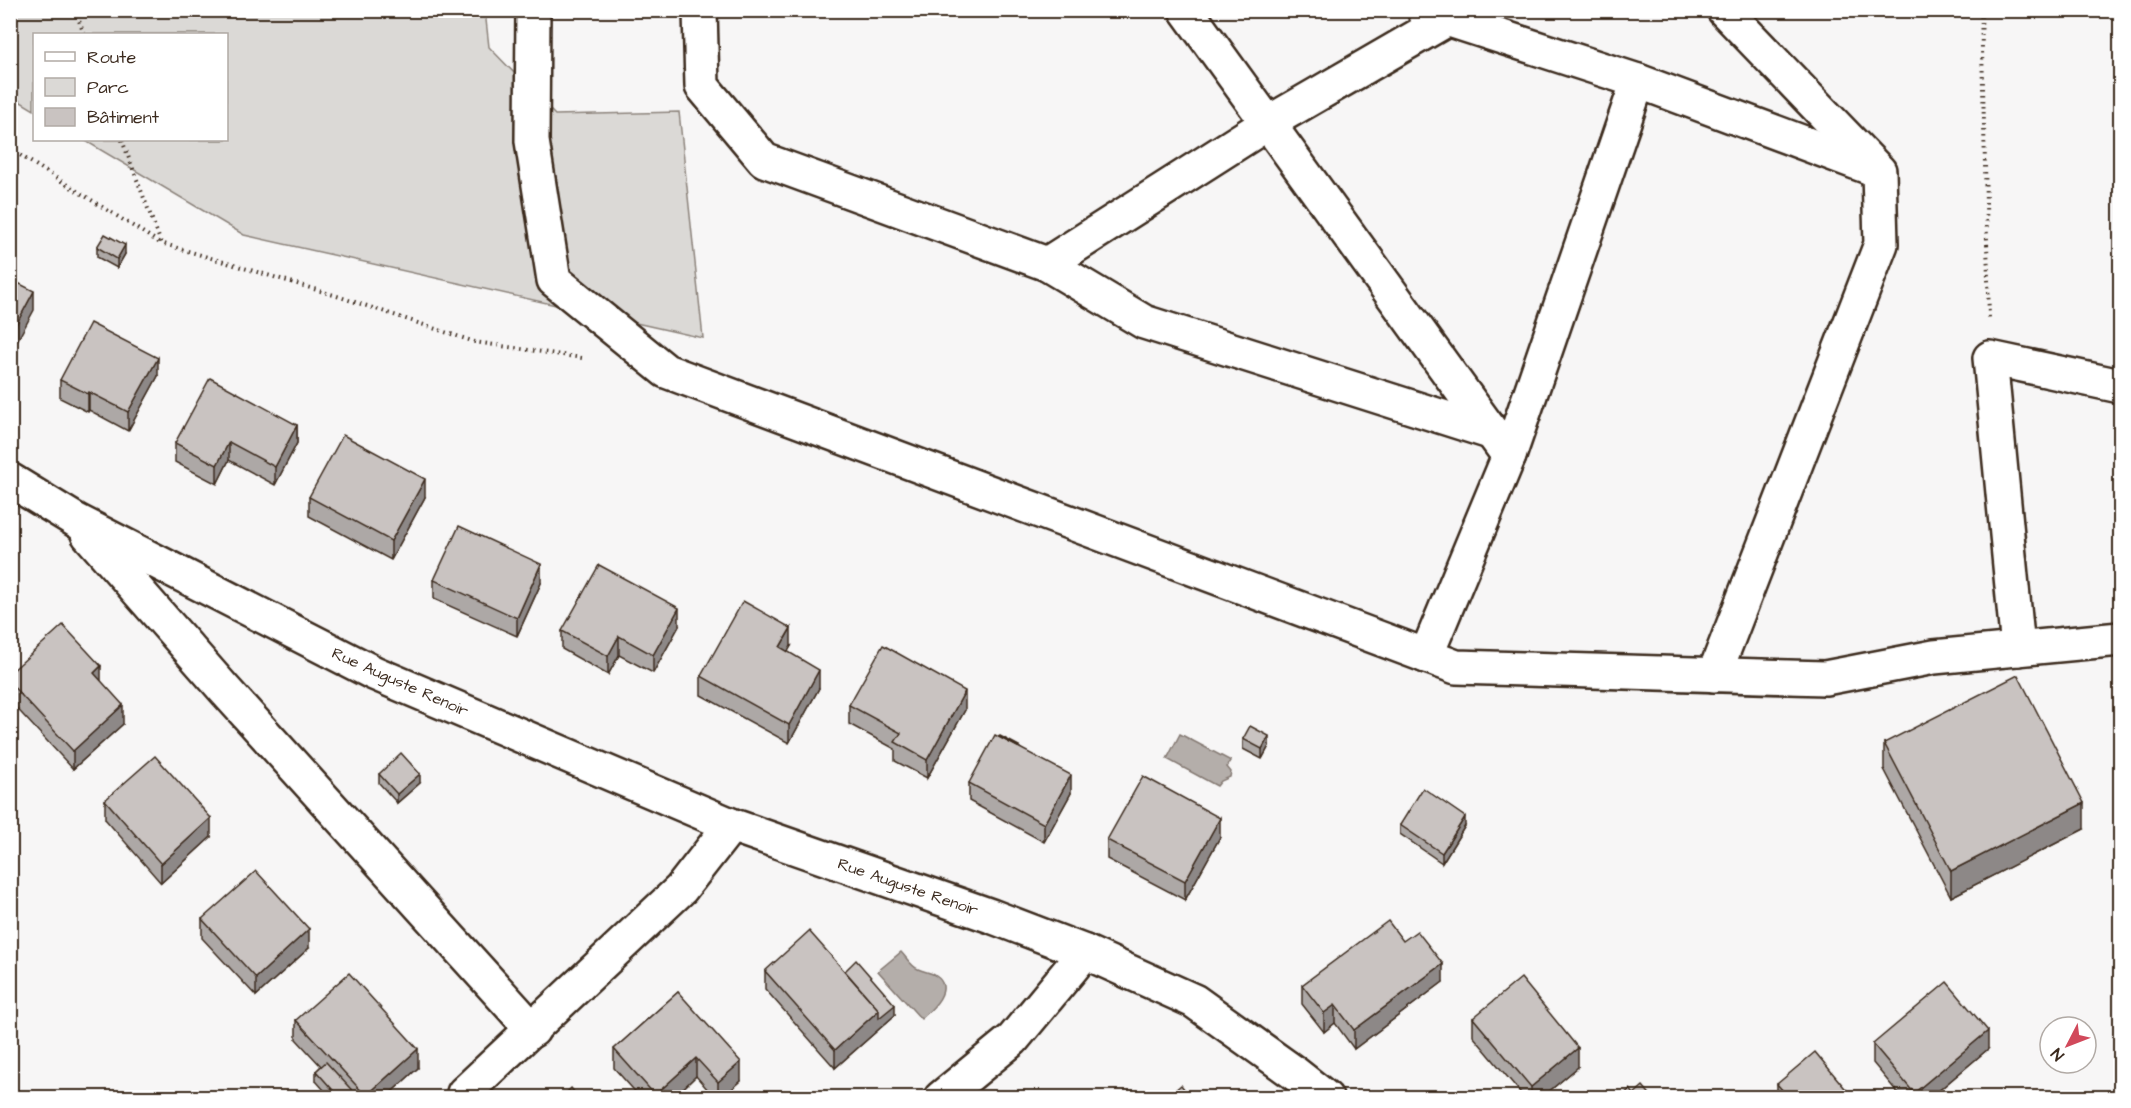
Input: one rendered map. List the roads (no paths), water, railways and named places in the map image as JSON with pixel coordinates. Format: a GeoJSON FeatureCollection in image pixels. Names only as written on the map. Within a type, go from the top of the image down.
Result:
{"type":"FeatureCollection","features":[{"type":"Feature","properties":{"kind":"street"},"geometry":{"type":"LineString","coordinates":[[533,10],[532,141],[554,280],[666,371],[1455,667],[1825,678],[1934,657],[2121,639]]}},
{"type":"Feature","properties":{"kind":"street"},"geometry":{"type":"LineString","coordinates":[[700,10],[702,86],[764,160],[1047,264],[1144,322],[1501,444]]}},
{"type":"Feature","properties":{"kind":"street"},"geometry":{"type":"LineString","coordinates":[[1186,10],[1501,444]]}},
{"type":"Feature","properties":{"kind":"street"},"geometry":{"type":"LineString","coordinates":[[1714,675],[1881,244],[1878,171],[1724,10]]}},
{"type":"Feature","properties":{"kind":"street"},"geometry":{"type":"LineString","coordinates":[[1047,264],[1434,14],[1638,81],[1878,171]]}},
{"type":"Feature","properties":{"kind":"street"},"geometry":{"type":"LineString","coordinates":[[1426,656],[1501,444],[1638,81]]}},
{"type":"Feature","properties":{"kind":"street"},"geometry":{"type":"LineString","coordinates":[[2018,649],[1990,358],[2121,387]]}},
{"type":"Feature","properties":{"kind":"street","name":"Rue Auguste Renoir"},"geometry":{"type":"LineString","coordinates":[[10,480],[77,521],[374,673],[730,825],[991,916],[1084,952],[1194,1001],[1326,1098]]}},
{"type":"Feature","properties":{"kind":"street","name":"Rue Auguste Renoir"},"geometry":{"type":"LineString","coordinates":[[77,521],[224,689],[533,1030]]}},
{"type":"Feature","properties":{"kind":"street"},"geometry":{"type":"LineString","coordinates":[[465,1093],[681,889],[730,825]]}},
{"type":"Feature","properties":{"kind":"street"},"geometry":{"type":"LineString","coordinates":[[941,1098],[1013,1039],[1084,952]]}}]}
